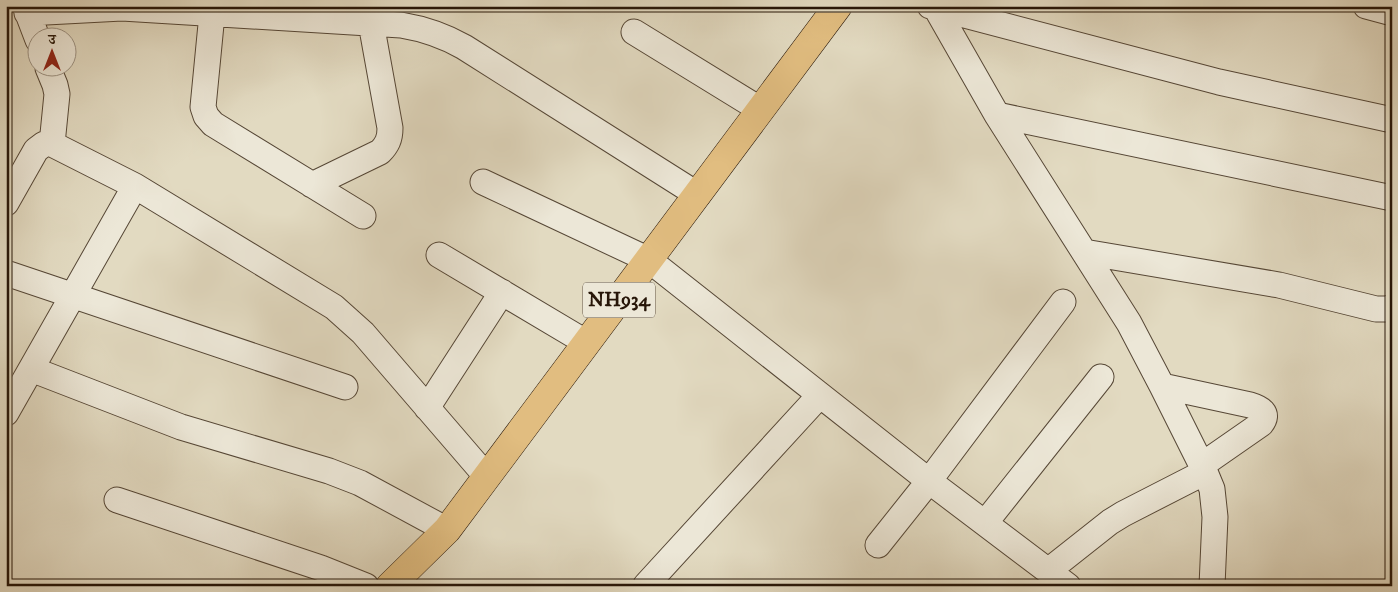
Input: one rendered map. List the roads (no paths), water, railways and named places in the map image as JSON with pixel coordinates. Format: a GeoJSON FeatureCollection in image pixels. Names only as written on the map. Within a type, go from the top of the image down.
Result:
{"type":"FeatureCollection","features":[{"type":"Feature","properties":{"kind":"highway","name":"NH934"},"geometry":{"type":"LineString","coordinates":[[390,586],[447,530],[838,6]]}},
{"type":"Feature","properties":{"kind":"street"},"geometry":{"type":"LineString","coordinates":[[1366,6],[1392,13]]}},
{"type":"Feature","properties":{"kind":"street"},"geometry":{"type":"LineString","coordinates":[[933,7],[997,115],[1129,323],[1204,469],[1212,489],[1216,517],[1212,586]]}},
{"type":"Feature","properties":{"kind":"street"},"geometry":{"type":"LineString","coordinates":[[933,7],[1219,82],[1392,120]]}},
{"type":"Feature","properties":{"kind":"street"},"geometry":{"type":"LineString","coordinates":[[33,28],[26,10],[140,8],[212,14],[248,11],[371,17],[423,29],[444,36],[464,47],[698,195]]}},
{"type":"Feature","properties":{"kind":"street"},"geometry":{"type":"LineString","coordinates":[[212,14],[203,107],[206,116],[213,124],[364,216]]}},
{"type":"Feature","properties":{"kind":"street"},"geometry":{"type":"LineString","coordinates":[[312,184],[380,152],[390,137],[371,17]]}},
{"type":"Feature","properties":{"kind":"street"},"geometry":{"type":"LineString","coordinates":[[634,32],[761,110]]}},
{"type":"Feature","properties":{"kind":"street"},"geometry":{"type":"LineString","coordinates":[[52,78],[57,94],[52,144]]}},
{"type":"Feature","properties":{"kind":"street"},"geometry":{"type":"LineString","coordinates":[[997,115],[1392,198]]}},
{"type":"Feature","properties":{"kind":"street"},"geometry":{"type":"LineString","coordinates":[[6,203],[36,150],[44,144],[52,144],[135,186],[334,308],[363,333],[487,477]]}},
{"type":"Feature","properties":{"kind":"street"},"geometry":{"type":"LineString","coordinates":[[483,182],[649,260],[929,481],[1058,578],[1110,522],[1204,469],[1264,420],[1263,410],[1257,407],[1162,386]]}},
{"type":"Feature","properties":{"kind":"street"},"geometry":{"type":"LineString","coordinates":[[6,413],[135,186]]}},
{"type":"Feature","properties":{"kind":"street"},"geometry":{"type":"LineString","coordinates":[[1084,252],[1280,285],[1376,308],[1392,307]]}},
{"type":"Feature","properties":{"kind":"street"},"geometry":{"type":"LineString","coordinates":[[439,255],[587,343]]}},
{"type":"Feature","properties":{"kind":"street"},"geometry":{"type":"LineString","coordinates":[[6,273],[345,387]]}},
{"type":"Feature","properties":{"kind":"street"},"geometry":{"type":"LineString","coordinates":[[427,408],[502,292]]}},
{"type":"Feature","properties":{"kind":"street"},"geometry":{"type":"LineString","coordinates":[[878,545],[929,481],[1063,302]]}},
{"type":"Feature","properties":{"kind":"street"},"geometry":{"type":"LineString","coordinates":[[31,369],[182,427],[329,471],[360,483],[447,530]]}},
{"type":"Feature","properties":{"kind":"street"},"geometry":{"type":"LineString","coordinates":[[985,523],[1101,377]]}},
{"type":"Feature","properties":{"kind":"street"},"geometry":{"type":"LineString","coordinates":[[646,585],[820,395]]}},
{"type":"Feature","properties":{"kind":"street"},"geometry":{"type":"LineString","coordinates":[[118,500],[320,568],[366,586]]}}]}
